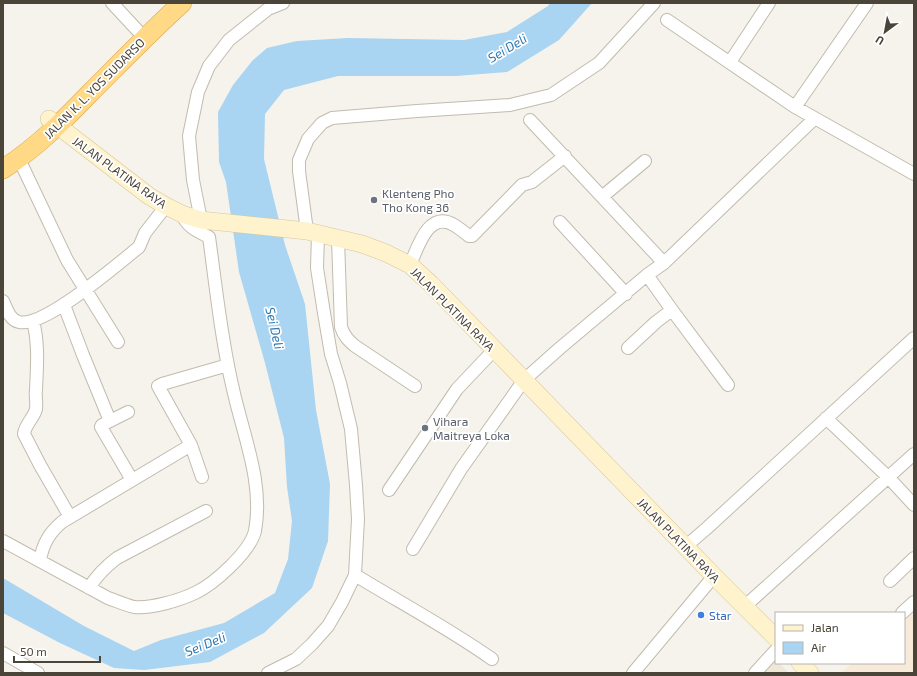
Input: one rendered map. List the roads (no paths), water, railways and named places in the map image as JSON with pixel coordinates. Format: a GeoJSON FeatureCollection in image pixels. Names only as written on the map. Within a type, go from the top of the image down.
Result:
{"type":"FeatureCollection","features":[{"type":"Feature","properties":{"kind":"highway","name":"JALAN K. L. YOS SUDARSO"},"geometry":{"type":"LineString","coordinates":[[53,122],[138,31],[167,3]]}},
{"type":"Feature","properties":{"kind":"highway","name":"JALAN K. L. YOS SUDARSO"},"geometry":{"type":"LineString","coordinates":[[3,169],[11,157],[13,148],[53,122],[182,3]]}},
{"type":"Feature","properties":{"kind":"main road","name":"JALAN PLATINA RAYA"},"geometry":{"type":"LineString","coordinates":[[53,122],[149,196],[182,214],[205,221],[287,228],[313,232],[362,244],[379,250],[410,265],[431,284],[685,547],[775,637]]}},
{"type":"Feature","properties":{"kind":"main road"},"geometry":{"type":"LineString","coordinates":[[801,664],[810,673]]}},
{"type":"Feature","properties":{"kind":"street"},"geometry":{"type":"LineString","coordinates":[[112,3],[138,31]]}},
{"type":"Feature","properties":{"kind":"street"},"geometry":{"type":"LineString","coordinates":[[205,221],[193,180],[189,136],[198,92],[209,66],[229,40],[268,9],[283,3]]}},
{"type":"Feature","properties":{"kind":"street"},"geometry":{"type":"LineString","coordinates":[[268,673],[296,659],[312,644],[331,620],[342,602],[355,575],[358,519],[351,429],[340,383],[331,354],[317,268],[313,232],[299,160],[308,140],[322,122],[332,118],[510,105],[551,95],[599,63],[654,3]]}},
{"type":"Feature","properties":{"kind":"street"},"geometry":{"type":"LineString","coordinates":[[730,62],[769,3]]}},
{"type":"Feature","properties":{"kind":"street"},"geometry":{"type":"LineString","coordinates":[[795,107],[867,3]]}},
{"type":"Feature","properties":{"kind":"street"},"geometry":{"type":"LineString","coordinates":[[667,20],[814,119],[914,174]]}},
{"type":"Feature","properties":{"kind":"street"},"geometry":{"type":"LineString","coordinates":[[414,549],[461,469],[524,380],[647,275],[664,263],[814,119]]}},
{"type":"Feature","properties":{"kind":"street"},"geometry":{"type":"LineString","coordinates":[[530,120],[603,196],[664,263]]}},
{"type":"Feature","properties":{"kind":"street"},"geometry":{"type":"LineString","coordinates":[[410,265],[426,231],[432,224],[440,221],[453,224],[469,236],[472,236],[522,186],[532,182],[565,156]]}},
{"type":"Feature","properties":{"kind":"street"},"geometry":{"type":"LineString","coordinates":[[11,157],[67,260],[118,342]]}},
{"type":"Feature","properties":{"kind":"street"},"geometry":{"type":"LineString","coordinates":[[603,196],[645,161]]}},
{"type":"Feature","properties":{"kind":"street"},"geometry":{"type":"LineString","coordinates":[[3,301],[9,314],[14,320],[22,323],[33,321],[64,305],[139,247],[145,233],[166,206]]}},
{"type":"Feature","properties":{"kind":"street"},"geometry":{"type":"LineString","coordinates":[[3,541],[114,600],[135,607],[143,607],[173,601],[199,591],[216,581],[244,551],[254,533],[256,514],[256,482],[232,388],[220,318],[209,237],[193,229],[185,221],[182,214]]}},
{"type":"Feature","properties":{"kind":"street"},"geometry":{"type":"LineString","coordinates":[[560,222],[626,294]]}},
{"type":"Feature","properties":{"kind":"street"},"geometry":{"type":"LineString","coordinates":[[338,239],[341,327],[343,333],[355,346],[415,386]]}},
{"type":"Feature","properties":{"kind":"street"},"geometry":{"type":"LineString","coordinates":[[647,275],[728,385]]}},
{"type":"Feature","properties":{"kind":"street"},"geometry":{"type":"LineString","coordinates":[[64,305],[110,421]]}},
{"type":"Feature","properties":{"kind":"street"},"geometry":{"type":"LineString","coordinates":[[628,348],[656,322],[672,310]]}},
{"type":"Feature","properties":{"kind":"street"},"geometry":{"type":"LineString","coordinates":[[33,321],[37,346],[36,408],[32,418],[25,428],[24,434],[70,517]]}},
{"type":"Feature","properties":{"kind":"street"},"geometry":{"type":"LineString","coordinates":[[685,547],[914,338]]}},
{"type":"Feature","properties":{"kind":"street"},"geometry":{"type":"LineString","coordinates":[[389,490],[457,389],[494,350]]}},
{"type":"Feature","properties":{"kind":"street"},"geometry":{"type":"LineString","coordinates":[[202,477],[191,445],[158,386],[228,365]]}},
{"type":"Feature","properties":{"kind":"street"},"geometry":{"type":"LineString","coordinates":[[128,412],[102,425],[102,428],[132,480]]}},
{"type":"Feature","properties":{"kind":"street"},"geometry":{"type":"LineString","coordinates":[[826,418],[889,478],[914,505]]}},
{"type":"Feature","properties":{"kind":"street"},"geometry":{"type":"LineString","coordinates":[[40,560],[42,550],[50,534],[62,522],[191,445]]}},
{"type":"Feature","properties":{"kind":"street"},"geometry":{"type":"LineString","coordinates":[[744,607],[914,454]]}},
{"type":"Feature","properties":{"kind":"street"},"geometry":{"type":"LineString","coordinates":[[89,588],[96,575],[117,558],[206,511]]}},
{"type":"Feature","properties":{"kind":"street"},"geometry":{"type":"LineString","coordinates":[[890,581],[914,558]]}},
{"type":"Feature","properties":{"kind":"street"},"geometry":{"type":"LineString","coordinates":[[355,575],[460,637],[492,659]]}},
{"type":"Feature","properties":{"kind":"street"},"geometry":{"type":"LineString","coordinates":[[633,673],[714,576]]}},
{"type":"Feature","properties":{"kind":"street"},"geometry":{"type":"LineString","coordinates":[[903,612],[914,602]]}},
{"type":"Feature","properties":{"kind":"street"},"geometry":{"type":"LineString","coordinates":[[756,673],[775,651]]}},
{"type":"Feature","properties":{"kind":"street"},"geometry":{"type":"LineString","coordinates":[[3,653],[38,673]]}},
{"type":"Feature","properties":{"kind":"water","name":"Sei Deli"},"geometry":{"type":"Polygon","coordinates":[[[550,3],[592,3],[559,40],[507,72],[456,76],[338,76],[284,90],[265,114],[264,159],[285,245],[305,304],[316,410],[330,484],[328,541],[312,588],[264,633],[210,662],[144,670],[114,668],[60,643],[3,613],[3,578],[84,626],[134,651],[161,640],[224,623],[275,593],[288,559],[292,521],[287,487],[284,438],[265,363],[239,272],[226,182],[219,162],[218,112],[233,85],[253,60],[267,48],[297,41],[348,38],[464,40],[507,32],[548,6],[550,3]]]}},
{"type":"Feature","properties":{"kind":"place","name":"Klenteng Pho Tho Kong 36"},"geometry":{"type":"Point","coordinates":[374,200]}},
{"type":"Feature","properties":{"kind":"place","name":"Vihara Maitreya Loka"},"geometry":{"type":"Point","coordinates":[425,428]}},
{"type":"Feature","properties":{"kind":"place","name":"Star"},"geometry":{"type":"Point","coordinates":[701,615]}}]}
